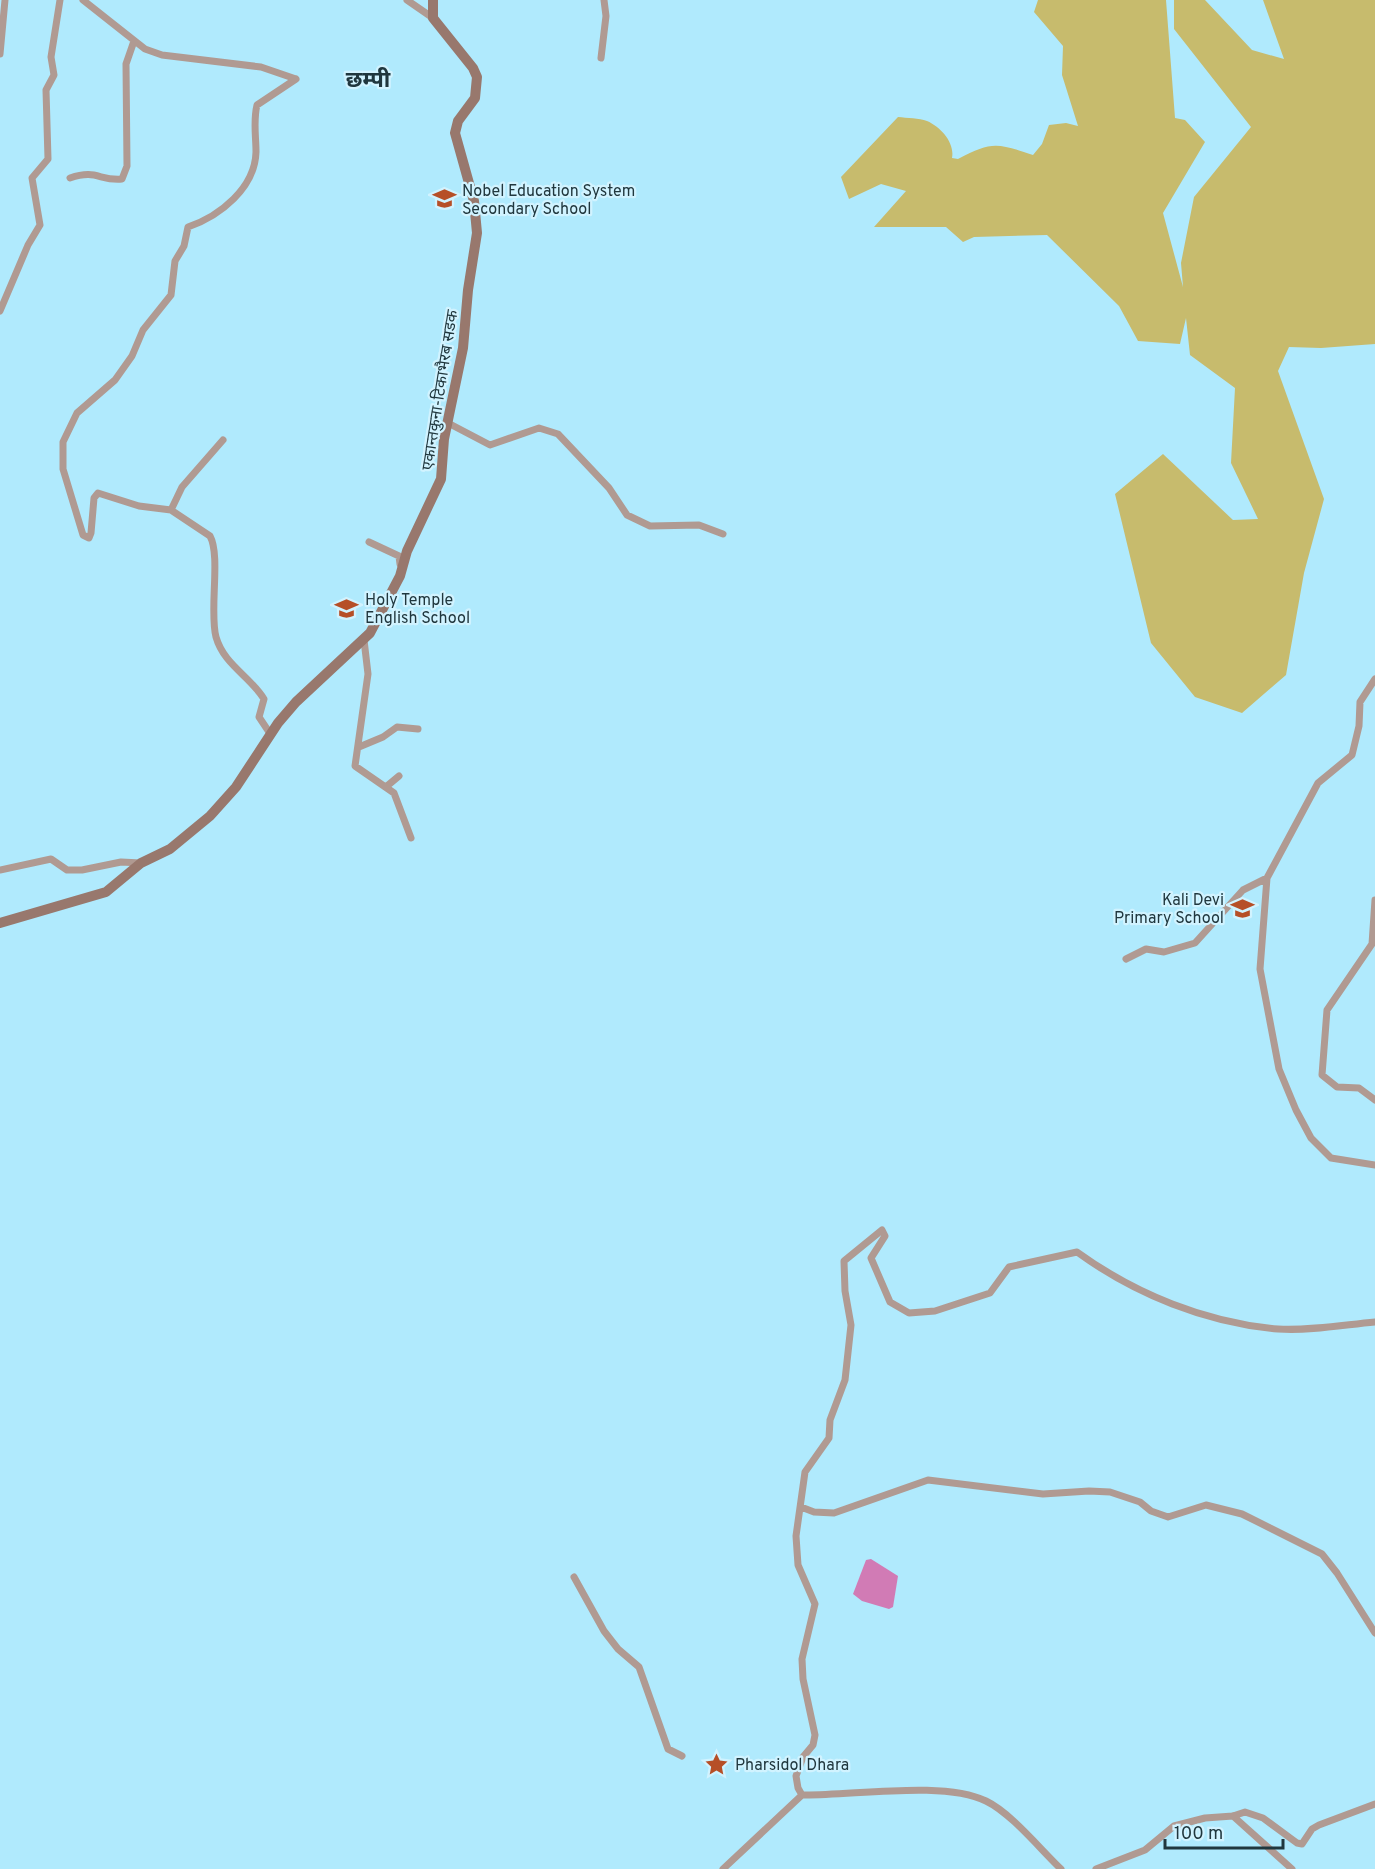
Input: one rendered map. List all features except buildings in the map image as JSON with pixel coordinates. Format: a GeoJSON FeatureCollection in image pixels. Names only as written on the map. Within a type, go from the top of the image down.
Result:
{"type":"FeatureCollection","features":[{"type":"Feature","properties":{"kind":"main road"},"geometry":{"type":"LineString","coordinates":[[433,0],[433,18]]}},
{"type":"Feature","properties":{"kind":"main road","name":"एकान्तकुना-टिकाभैरब सडक"},"geometry":{"type":"LineString","coordinates":[[0,923],[95,898],[115,886],[141,863],[170,849],[210,816],[236,787],[296,702],[343,656],[364,640],[400,576],[407,550],[441,479],[448,423],[464,348],[468,290],[477,233],[474,201],[455,139],[456,127],[475,98],[478,84],[473,68],[433,18]]}},
{"type":"Feature","properties":{"kind":"street"},"geometry":{"type":"LineString","coordinates":[[0,54],[5,0]]}},
{"type":"Feature","properties":{"kind":"street"},"geometry":{"type":"LineString","coordinates":[[0,311],[28,245],[40,225],[32,178],[48,159],[46,90],[54,75],[51,57],[55,20],[60,0]]}},
{"type":"Feature","properties":{"kind":"street"},"geometry":{"type":"LineString","coordinates":[[83,0],[134,41],[162,55],[261,67],[296,79],[257,105],[254,117],[256,154],[248,185],[219,210],[188,227],[184,246],[175,261],[171,295],[143,330],[132,356],[115,380],[77,413],[63,442],[63,469],[83,535],[86,537],[89,538],[91,533],[94,498],[98,493],[139,506],[171,510],[207,532],[213,540],[216,638],[225,657],[258,688],[264,699],[259,717],[271,735]]}},
{"type":"Feature","properties":{"kind":"street"},"geometry":{"type":"LineString","coordinates":[[407,0],[433,18]]}},
{"type":"Feature","properties":{"kind":"street"},"geometry":{"type":"LineString","coordinates":[[601,58],[606,16],[604,0]]}},
{"type":"Feature","properties":{"kind":"street"},"geometry":{"type":"LineString","coordinates":[[69,178],[90,173],[115,180],[122,179],[124,176],[127,166],[126,64],[134,41]]}},
{"type":"Feature","properties":{"kind":"street"},"geometry":{"type":"LineString","coordinates":[[448,423],[490,445],[539,428],[558,434],[609,488],[627,516],[650,525],[699,525],[723,534]]}},
{"type":"Feature","properties":{"kind":"street"},"geometry":{"type":"LineString","coordinates":[[171,510],[182,487],[223,440]]}},
{"type":"Feature","properties":{"kind":"street"},"geometry":{"type":"LineString","coordinates":[[369,542],[399,556],[400,576]]}},
{"type":"Feature","properties":{"kind":"street"},"geometry":{"type":"LineString","coordinates":[[364,640],[368,674],[355,766],[387,786],[395,796],[403,824],[411,838]]}},
{"type":"Feature","properties":{"kind":"street"},"geometry":{"type":"LineString","coordinates":[[1375,679],[1360,702],[1359,726],[1352,755],[1318,783],[1267,878],[1260,969],[1279,1069],[1296,1110],[1311,1138],[1331,1158],[1375,1165]]}},
{"type":"Feature","properties":{"kind":"street"},"geometry":{"type":"LineString","coordinates":[[359,747],[383,737],[397,727],[418,729]]}},
{"type":"Feature","properties":{"kind":"street"},"geometry":{"type":"LineString","coordinates":[[387,786],[399,776]]}},
{"type":"Feature","properties":{"kind":"street"},"geometry":{"type":"LineString","coordinates":[[0,870],[51,859],[67,870],[82,870],[121,862],[141,863]]}},
{"type":"Feature","properties":{"kind":"street"},"geometry":{"type":"LineString","coordinates":[[1126,959],[1146,949],[1164,952],[1195,943],[1243,890],[1267,878]]}},
{"type":"Feature","properties":{"kind":"street"},"geometry":{"type":"LineString","coordinates":[[1375,900],[1372,944],[1363,954],[1327,1010],[1322,1075],[1337,1087],[1359,1088],[1375,1100]]}},
{"type":"Feature","properties":{"kind":"street"},"geometry":{"type":"LineString","coordinates":[[802,1795],[796,1776],[815,1736],[802,1678],[802,1659],[815,1604],[798,1565],[796,1536],[805,1472],[830,1438],[830,1420],[845,1380],[850,1325],[845,1291],[844,1261],[882,1230],[885,1236],[871,1258],[890,1302],[909,1313],[935,1311],[990,1293],[1009,1267],[1077,1252],[1111,1276],[1176,1305],[1235,1323],[1280,1329],[1375,1322]]}},
{"type":"Feature","properties":{"kind":"street"},"geometry":{"type":"LineString","coordinates":[[801,1507],[814,1512],[834,1513],[928,1480],[1043,1494],[1110,1492],[1140,1502],[1151,1511],[1168,1517],[1206,1505],[1242,1514],[1322,1554],[1337,1573],[1375,1633]]}},
{"type":"Feature","properties":{"kind":"street"},"geometry":{"type":"LineString","coordinates":[[574,1577],[604,1630],[618,1649],[639,1667],[668,1749],[682,1756]]}},
{"type":"Feature","properties":{"kind":"street"},"geometry":{"type":"LineString","coordinates":[[723,1869],[802,1795],[919,1790],[955,1792],[986,1801],[1005,1815],[1061,1869]]}},
{"type":"Feature","properties":{"kind":"street"},"geometry":{"type":"LineString","coordinates":[[1096,1869],[1145,1850],[1174,1826],[1205,1818],[1233,1816],[1245,1812],[1263,1818],[1297,1843],[1302,1844],[1312,1829],[1319,1825],[1375,1804]]}},
{"type":"Feature","properties":{"kind":"street"},"geometry":{"type":"LineString","coordinates":[[1233,1816],[1292,1869]]}},
{"type":"Feature","properties":{"kind":"shaded area"},"geometry":{"type":"Polygon","coordinates":[[[1038,0],[1166,0],[1175,118],[1185,120],[1205,142],[1163,213],[1183,287],[1181,263],[1194,197],[1251,127],[1174,29],[1174,0],[1205,0],[1252,50],[1284,59],[1263,0],[1375,0],[1375,344],[1321,348],[1289,347],[1278,371],[1324,499],[1304,573],[1286,675],[1242,713],[1195,697],[1151,643],[1115,494],[1163,454],[1233,520],[1258,519],[1231,463],[1235,388],[1190,355],[1186,318],[1180,344],[1138,341],[1119,306],[1047,235],[974,237],[963,242],[946,227],[874,227],[906,191],[881,184],[849,199],[841,177],[898,117],[924,120],[937,127],[949,141],[952,158],[958,159],[979,149],[995,146],[1033,155],[1042,144],[1049,125],[1066,123],[1078,126],[1062,75],[1063,46],[1034,12],[1038,0]]]}},
{"type":"Feature","properties":{"kind":"shaded area"},"geometry":{"type":"Polygon","coordinates":[[[871,1559],[898,1576],[893,1607],[889,1609],[862,1601],[853,1594],[866,1560],[871,1559]]]}},
{"type":"Feature","properties":{"kind":"place","name":"Nobel Education System Secondary School"},"geometry":{"type":"Point","coordinates":[444,199]}},
{"type":"Feature","properties":{"kind":"place","name":"Holy Temple English School"},"geometry":{"type":"Point","coordinates":[347,608]}},
{"type":"Feature","properties":{"kind":"place","name":"Kali Devi Primary School"},"geometry":{"type":"Point","coordinates":[1242,908]}},
{"type":"Feature","properties":{"kind":"place","name":"Pharsidol Dhara"},"geometry":{"type":"Point","coordinates":[717,1764]}},
{"type":"Feature","properties":{"kind":"district","name":"छम्पी"},"geometry":{"type":"Point","coordinates":[368,79]}}]}
